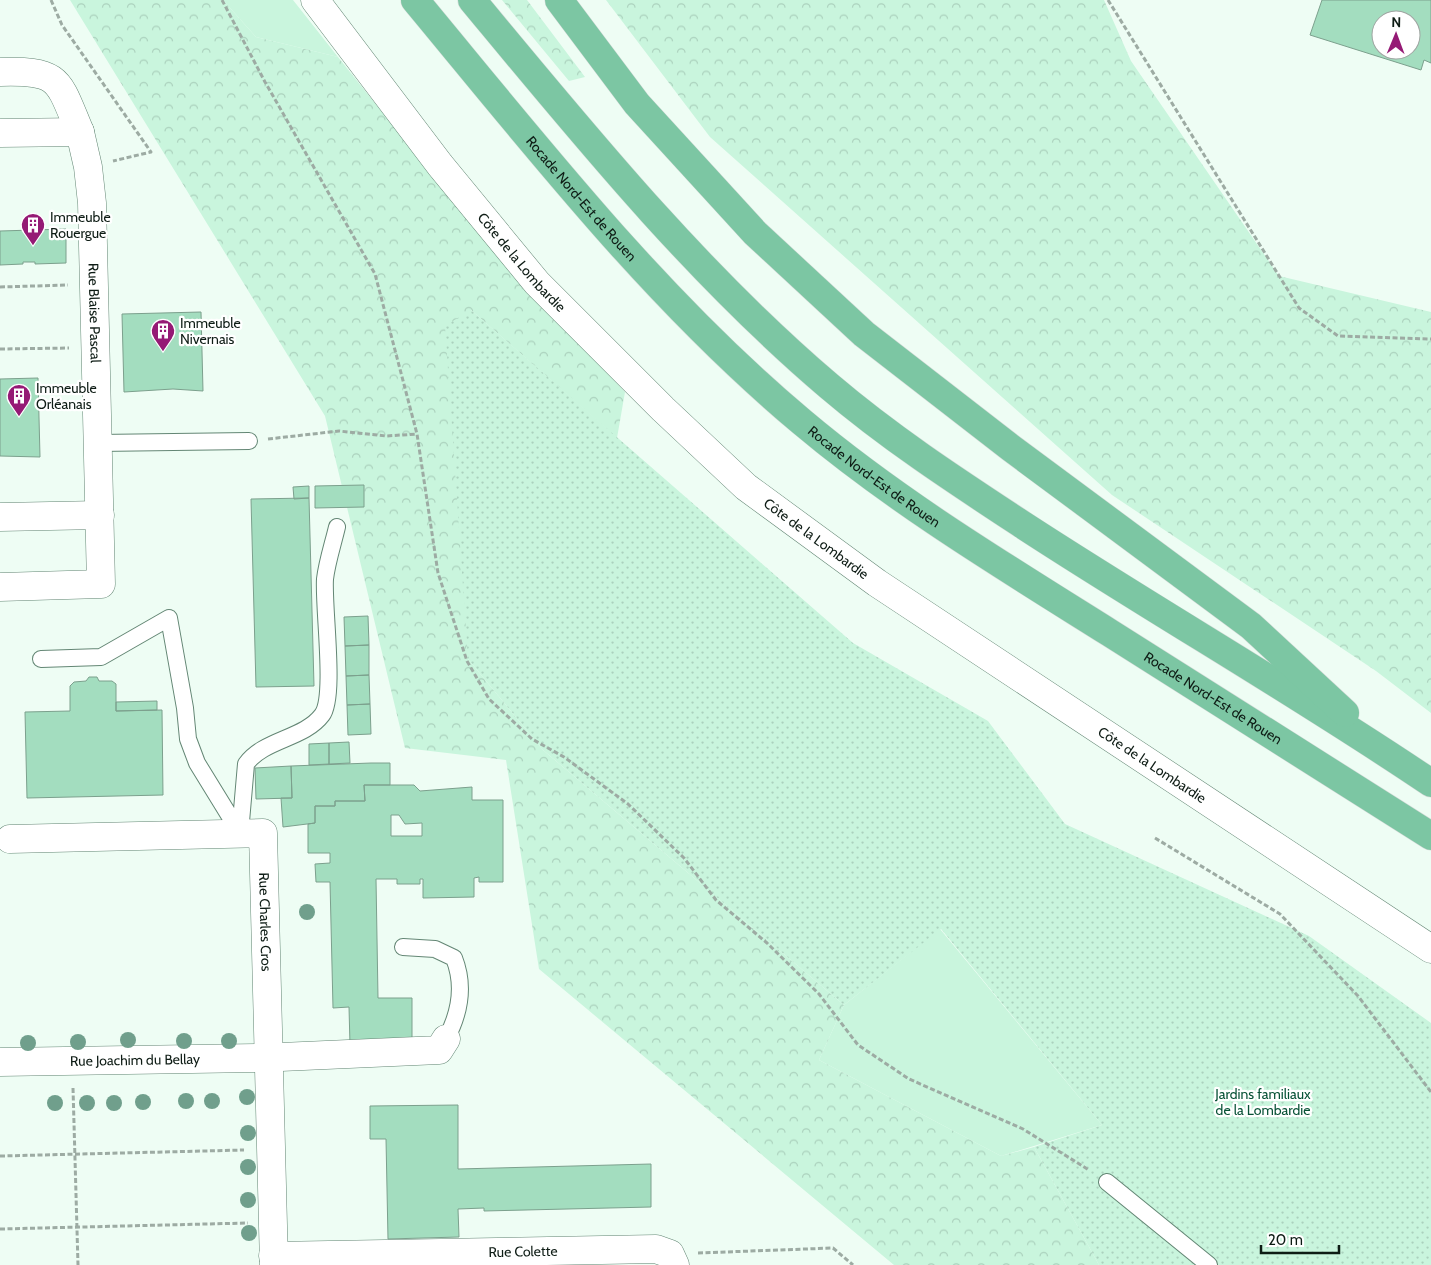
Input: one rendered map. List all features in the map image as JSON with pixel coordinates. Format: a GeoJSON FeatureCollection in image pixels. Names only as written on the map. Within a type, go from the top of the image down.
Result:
{"type":"FeatureCollection","features":[{"type":"Feature","properties":{"kind":"highway","name":"Rocade Nord-Est de Rouen"},"geometry":{"type":"LineString","coordinates":[[415,0],[598,221],[664,293],[722,351],[803,423],[911,505],[1018,576],[1431,836]]}},
{"type":"Feature","properties":{"kind":"highway"},"geometry":{"type":"LineString","coordinates":[[472,0],[588,141],[638,197],[744,310],[830,387],[903,445],[991,504],[1089,568],[1431,783]]}},
{"type":"Feature","properties":{"kind":"highway"},"geometry":{"type":"LineString","coordinates":[[559,0],[643,112],[755,233],[864,334],[1011,448],[1251,626],[1392,757]]}},
{"type":"Feature","properties":{"kind":"street","name":"Côte de la Lombardie"},"geometry":{"type":"LineString","coordinates":[[315,0],[440,165],[537,283],[663,409],[746,487],[877,583],[1431,949]]}},
{"type":"Feature","properties":{"kind":"street","name":"Rue Blaise Pascal"},"geometry":{"type":"LineString","coordinates":[[0,72],[30,71],[45,74],[55,81],[64,94],[80,132],[88,167],[92,203],[101,584],[0,587]]}},
{"type":"Feature","properties":{"kind":"street"},"geometry":{"type":"LineString","coordinates":[[0,134],[80,132]]}},
{"type":"Feature","properties":{"kind":"street"},"geometry":{"type":"LineString","coordinates":[[0,517],[100,515]]}},
{"type":"Feature","properties":{"kind":"street","name":"Rue Charles Cros"},"geometry":{"type":"LineString","coordinates":[[10,839],[263,833],[270,1056],[273,1261]]}},
{"type":"Feature","properties":{"kind":"street","name":"Rue Joachim du Bellay"},"geometry":{"type":"LineString","coordinates":[[0,1062],[439,1050],[446,1039]]}},
{"type":"Feature","properties":{"kind":"street","name":"Rue Colette"},"geometry":{"type":"LineString","coordinates":[[273,1261],[656,1249],[673,1259]]}},
{"type":"Feature","properties":{"kind":"lane"},"geometry":{"type":"LineString","coordinates":[[98,443],[249,440]]}},
{"type":"Feature","properties":{"kind":"lane"},"geometry":{"type":"LineString","coordinates":[[240,833],[246,764],[252,754],[302,730],[321,716],[326,708],[328,674],[325,579],[337,527]]}},
{"type":"Feature","properties":{"kind":"lane"},"geometry":{"type":"LineString","coordinates":[[40,659],[101,657],[169,618],[186,708],[188,739],[197,763],[240,833]]}},
{"type":"Feature","properties":{"kind":"lane"},"geometry":{"type":"LineString","coordinates":[[404,947],[435,949],[454,958],[460,973],[461,1004],[446,1039]]}},
{"type":"Feature","properties":{"kind":"lane"},"geometry":{"type":"LineString","coordinates":[[1107,1182],[1209,1265]]}},
{"type":"Feature","properties":{"kind":"path"},"geometry":{"type":"LineString","coordinates":[[52,0],[62,25],[151,152],[88,167]]}},
{"type":"Feature","properties":{"kind":"path"},"geometry":{"type":"LineString","coordinates":[[222,0],[265,82],[374,274],[417,434],[438,573],[467,661],[489,699],[532,739],[564,757],[628,804],[684,858],[716,900],[767,944],[820,994],[858,1045],[909,1079],[1023,1129],[1107,1182]]}},
{"type":"Feature","properties":{"kind":"path"},"geometry":{"type":"LineString","coordinates":[[1108,0],[1299,308],[1338,336],[1431,339]]}},
{"type":"Feature","properties":{"kind":"path"},"geometry":{"type":"LineString","coordinates":[[0,287],[94,285]]}},
{"type":"Feature","properties":{"kind":"path"},"geometry":{"type":"LineString","coordinates":[[0,349],[95,347]]}},
{"type":"Feature","properties":{"kind":"path"},"geometry":{"type":"LineString","coordinates":[[249,440],[339,431],[386,436],[417,434]]}},
{"type":"Feature","properties":{"kind":"path"},"geometry":{"type":"LineString","coordinates":[[1155,838],[1280,914],[1358,996],[1431,1092]]}},
{"type":"Feature","properties":{"kind":"path"},"geometry":{"type":"LineString","coordinates":[[73,1061],[78,1265]]}},
{"type":"Feature","properties":{"kind":"path"},"geometry":{"type":"LineString","coordinates":[[0,1156],[228,1150]]}},
{"type":"Feature","properties":{"kind":"path"},"geometry":{"type":"LineString","coordinates":[[0,1228],[230,1224]]}},
{"type":"Feature","properties":{"kind":"path"},"geometry":{"type":"LineString","coordinates":[[673,1259],[833,1248],[854,1265]]}},
{"type":"Feature","properties":{"kind":"green space"},"geometry":{"type":"Polygon","coordinates":[[[70,0],[223,0],[256,37],[338,57],[497,256],[625,392],[617,438],[471,310],[468,659],[543,750],[844,1005],[819,1060],[1001,1156],[1034,1147],[1099,1265],[894,1265],[539,969],[506,760],[405,748],[325,416],[70,0]]]}},
{"type":"Feature","properties":{"kind":"green space"},"geometry":{"type":"Polygon","coordinates":[[[223,0],[293,0],[338,57],[256,37],[223,0]]]}},
{"type":"Feature","properties":{"kind":"green space"},"geometry":{"type":"Polygon","coordinates":[[[502,0],[527,0],[585,77],[569,81],[502,0]]]}},
{"type":"Feature","properties":{"kind":"green space"},"geometry":{"type":"Polygon","coordinates":[[[606,0],[1104,0],[1131,61],[1279,276],[1431,312],[1431,713],[1376,671],[1112,495],[710,137],[606,0]]]}},
{"type":"Feature","properties":{"kind":"green space","name":"Jardins familiaux de la Lombardie"},"geometry":{"type":"Polygon","coordinates":[[[471,310],[853,643],[988,721],[1065,824],[1309,936],[1431,1023],[1431,1265],[1099,1265],[1034,1147],[1102,1125],[941,929],[844,1005],[543,750],[468,659],[445,326],[471,310]]]}},
{"type":"Feature","properties":{"kind":"green space"},"geometry":{"type":"Polygon","coordinates":[[[940,929],[1102,1125],[1001,1156],[819,1060],[844,1005],[940,929]]]}},
{"type":"Feature","properties":{"kind":"building"},"geometry":{"type":"Polygon","coordinates":[[[1322,0],[1431,0],[1431,63],[1424,60],[1421,70],[1389,60],[1421,60],[1421,10],[1371,10],[1371,54],[1310,35],[1322,0]]]}},
{"type":"Feature","properties":{"kind":"building","name":"Immeuble Rouergue"},"geometry":{"type":"Polygon","coordinates":[[[66,229],[66,263],[35,264],[35,262],[23,262],[23,264],[0,265],[0,231],[66,229]]]}},
{"type":"Feature","properties":{"kind":"building","name":"Immeuble Nivernais"},"geometry":{"type":"Polygon","coordinates":[[[201,312],[203,391],[173,389],[124,392],[122,314],[201,312]]]}},
{"type":"Feature","properties":{"kind":"building","name":"Immeuble Orléanais"},"geometry":{"type":"Polygon","coordinates":[[[38,378],[40,457],[0,456],[0,379],[38,378]]]}},
{"type":"Feature","properties":{"kind":"building"},"geometry":{"type":"Polygon","coordinates":[[[364,485],[364,507],[315,508],[315,486],[364,485]]]}},
{"type":"Feature","properties":{"kind":"building"},"geometry":{"type":"Polygon","coordinates":[[[309,486],[309,498],[294,499],[293,487],[309,486]]]}},
{"type":"Feature","properties":{"kind":"building"},"geometry":{"type":"Polygon","coordinates":[[[309,498],[314,686],[256,687],[251,499],[309,498]]]}},
{"type":"Feature","properties":{"kind":"building"},"geometry":{"type":"Polygon","coordinates":[[[368,616],[369,645],[345,646],[344,617],[368,616]]]}},
{"type":"Feature","properties":{"kind":"building"},"geometry":{"type":"Polygon","coordinates":[[[369,645],[369,675],[346,676],[345,646],[369,645]]]}},
{"type":"Feature","properties":{"kind":"building"},"geometry":{"type":"Polygon","coordinates":[[[369,675],[370,704],[347,705],[346,676],[369,675]]]}},
{"type":"Feature","properties":{"kind":"building"},"geometry":{"type":"Polygon","coordinates":[[[89,677],[97,677],[99,681],[112,681],[116,684],[116,711],[162,710],[163,795],[27,798],[25,712],[70,711],[70,686],[74,682],[86,681],[89,677]]]}},
{"type":"Feature","properties":{"kind":"building"},"geometry":{"type":"Polygon","coordinates":[[[157,701],[157,710],[116,711],[116,702],[157,701]]]}},
{"type":"Feature","properties":{"kind":"building"},"geometry":{"type":"Polygon","coordinates":[[[370,704],[371,734],[348,735],[347,705],[370,704]]]}},
{"type":"Feature","properties":{"kind":"building"},"geometry":{"type":"Polygon","coordinates":[[[349,742],[350,763],[329,764],[329,743],[349,742]]]}},
{"type":"Feature","properties":{"kind":"building"},"geometry":{"type":"Polygon","coordinates":[[[329,743],[329,764],[309,765],[309,744],[329,743]]]}},
{"type":"Feature","properties":{"kind":"building"},"geometry":{"type":"Polygon","coordinates":[[[390,763],[390,785],[364,785],[365,801],[335,801],[335,806],[315,806],[315,823],[283,827],[281,798],[292,798],[291,766],[390,763]]]}},
{"type":"Feature","properties":{"kind":"building"},"geometry":{"type":"Polygon","coordinates":[[[291,766],[292,798],[256,799],[255,768],[291,766]]]}},
{"type":"Feature","properties":{"kind":"building"},"geometry":{"type":"Polygon","coordinates":[[[364,785],[414,785],[420,791],[472,787],[472,800],[503,800],[503,882],[479,882],[479,877],[474,878],[474,897],[423,898],[423,879],[420,879],[420,884],[397,884],[397,879],[376,879],[378,998],[412,998],[412,1044],[350,1045],[349,1007],[333,1008],[330,882],[316,882],[315,864],[330,863],[330,853],[308,853],[308,824],[315,823],[315,806],[335,806],[335,801],[365,801],[364,785]],[[391,815],[391,836],[422,836],[422,823],[405,824],[399,815],[391,815]]]}},
{"type":"Feature","properties":{"kind":"building"},"geometry":{"type":"Polygon","coordinates":[[[458,1105],[458,1169],[651,1164],[651,1207],[484,1211],[484,1208],[458,1209],[459,1237],[388,1239],[386,1139],[370,1139],[370,1106],[458,1105]]]}},
{"type":"Feature","properties":{"kind":"place","name":"Immeuble Rouergue"},"geometry":{"type":"Point","coordinates":[33,246]}},
{"type":"Feature","properties":{"kind":"place","name":"Immeuble Nivernais"},"geometry":{"type":"Point","coordinates":[163,352]}},
{"type":"Feature","properties":{"kind":"place","name":"Immeuble Orléanais"},"geometry":{"type":"Point","coordinates":[19,417]}}]}
